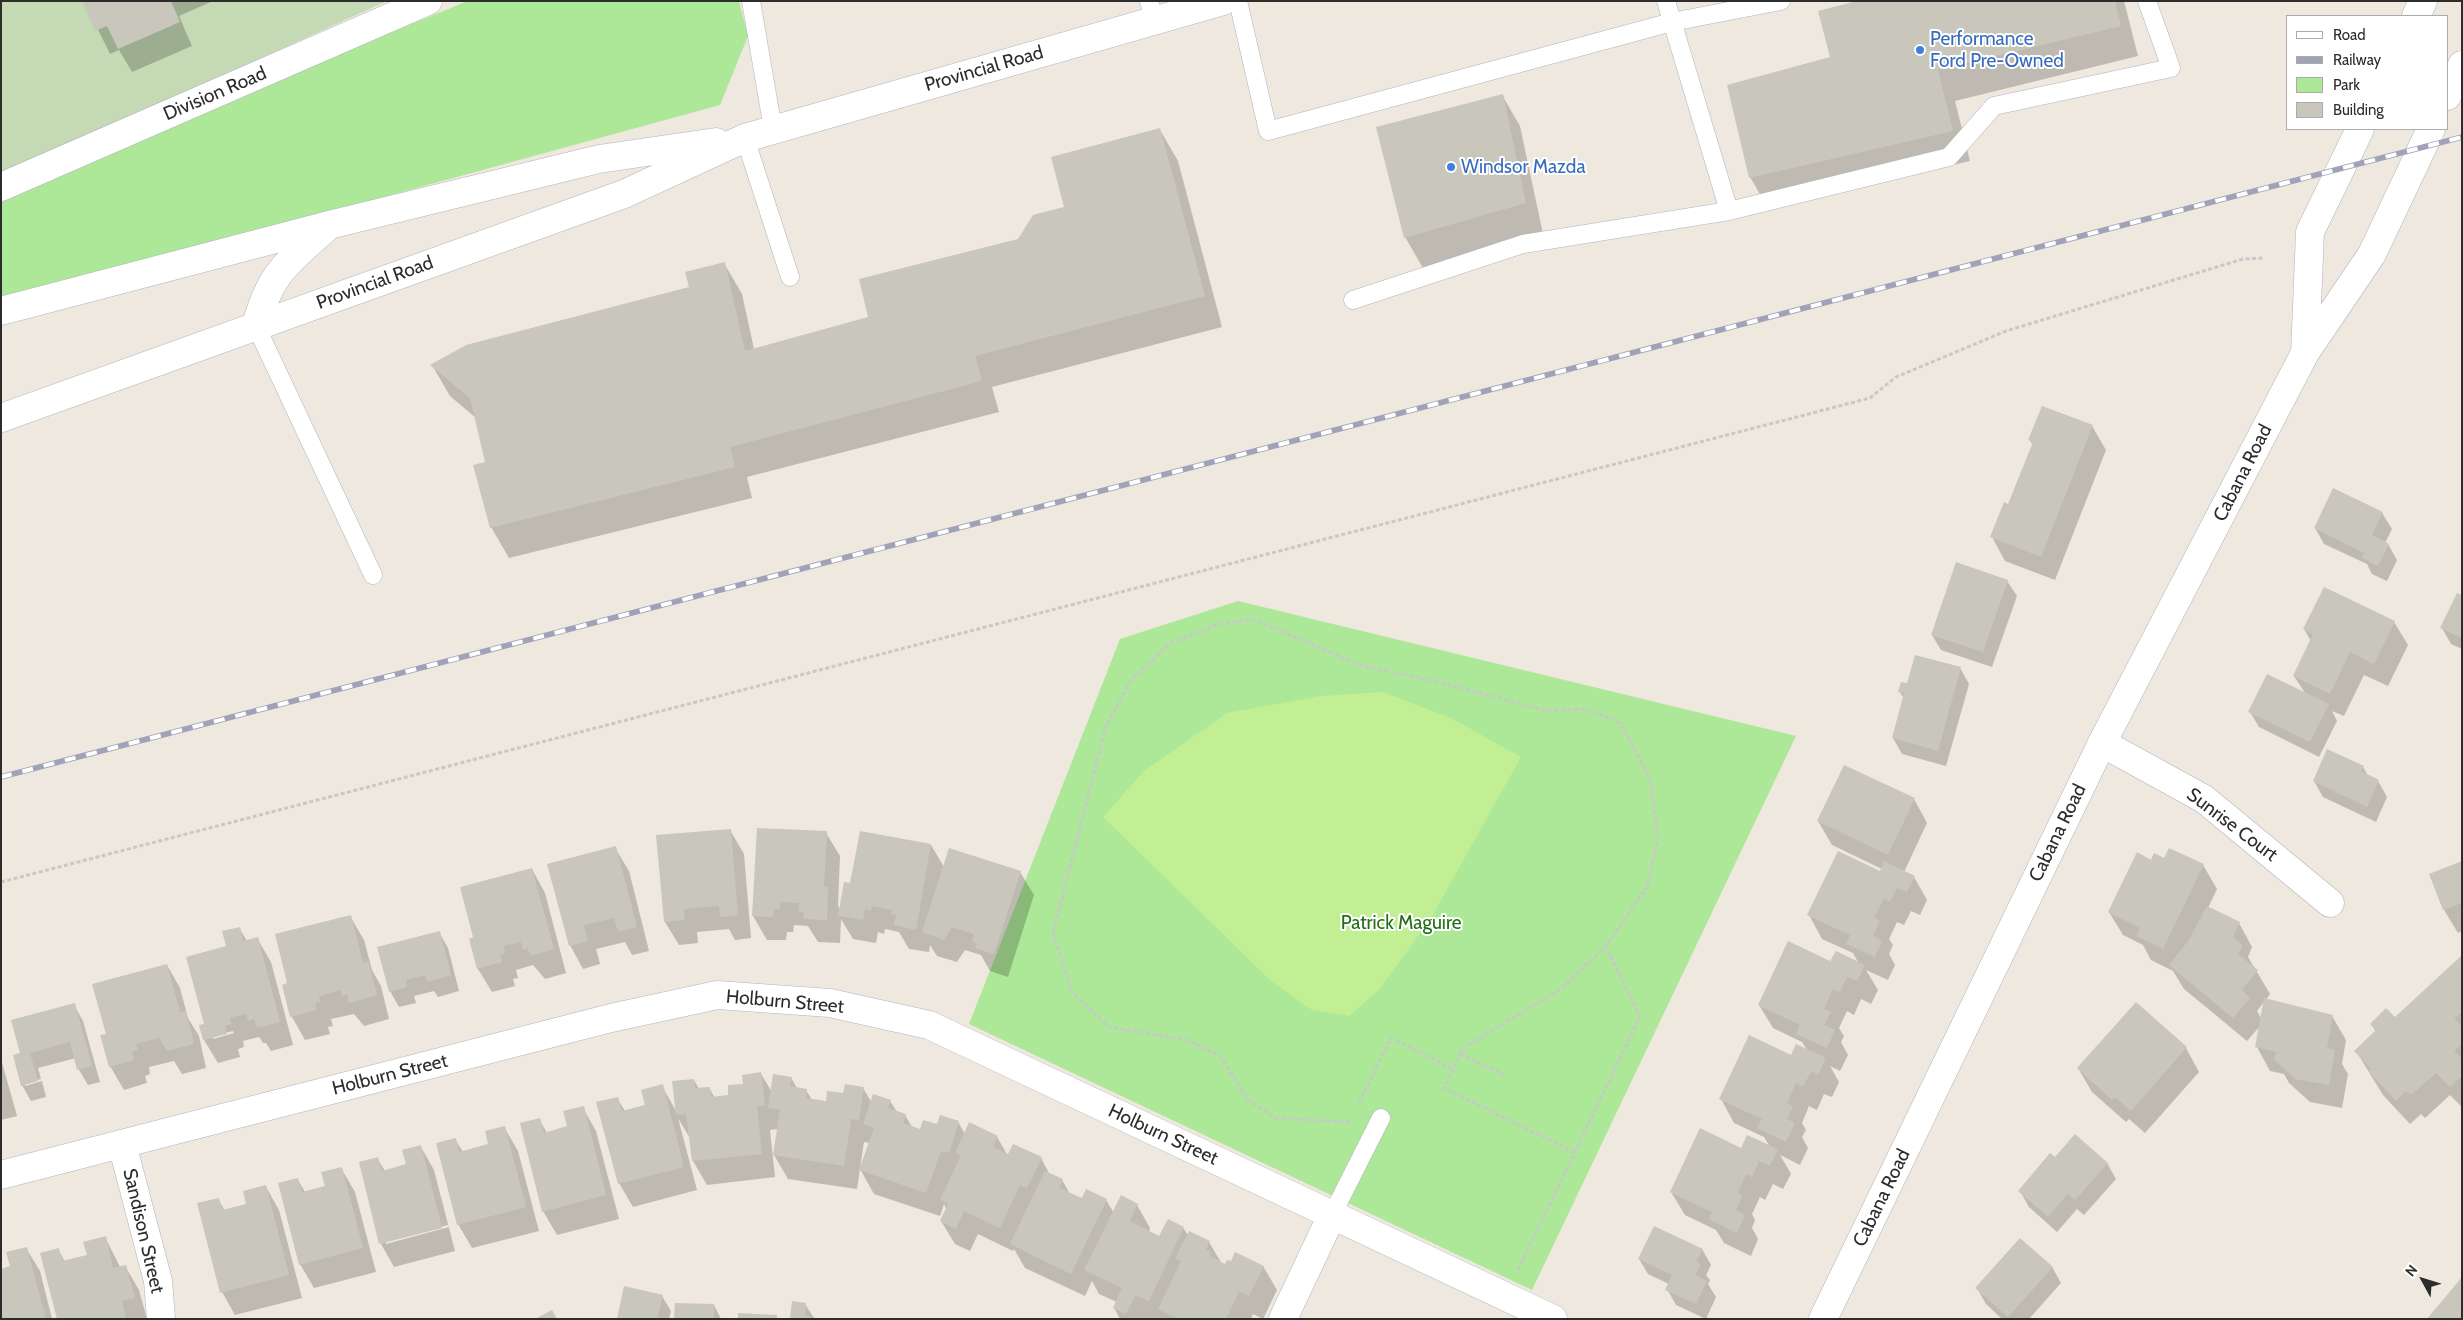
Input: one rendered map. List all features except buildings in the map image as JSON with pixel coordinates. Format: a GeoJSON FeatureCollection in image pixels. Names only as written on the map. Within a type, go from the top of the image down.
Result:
{"type":"FeatureCollection","features":[{"type":"Feature","properties":{"kind":"main road","name":"Division Road"},"geometry":{"type":"LineString","coordinates":[[1,187],[428,1]]}},
{"type":"Feature","properties":{"kind":"main road","name":"Provincial Road"},"geometry":{"type":"LineString","coordinates":[[1,418],[624,194],[745,138],[1152,11],[1223,1]]}},
{"type":"Feature","properties":{"kind":"main road"},"geometry":{"type":"LineString","coordinates":[[2417,15],[2424,1]]}},
{"type":"Feature","properties":{"kind":"main road"},"geometry":{"type":"LineString","coordinates":[[2448,94],[2462,64]]}},
{"type":"Feature","properties":{"kind":"main road","name":"Cabana Road"},"geometry":{"type":"LineString","coordinates":[[2304,353],[2310,232],[2360,130]]}},
{"type":"Feature","properties":{"kind":"main road","name":"Cabana Road"},"geometry":{"type":"LineString","coordinates":[[1823,1319],[2102,742],[2304,353],[2372,254],[2431,130]]}},
{"type":"Feature","properties":{"kind":"main road","name":"Provincial Road"},"geometry":{"type":"LineString","coordinates":[[1,312],[329,225],[599,158],[745,138]]}},
{"type":"Feature","properties":{"kind":"main road"},"geometry":{"type":"LineString","coordinates":[[256,326],[261,306],[273,280],[287,262],[329,225]]}},
{"type":"Feature","properties":{"kind":"main road","name":"Sunrise Court"},"geometry":{"type":"LineString","coordinates":[[2102,742],[2204,800],[2330,903]]}},
{"type":"Feature","properties":{"kind":"main road","name":"Holburn Street"},"geometry":{"type":"LineString","coordinates":[[1,1175],[611,1018],[717,995],[830,1003],[929,1025],[1553,1319]]}},
{"type":"Feature","properties":{"kind":"main road","name":"Sandison Street"},"geometry":{"type":"LineString","coordinates":[[122,1144],[158,1281],[161,1319]]}},
{"type":"Feature","properties":{"kind":"main road"},"geometry":{"type":"LineString","coordinates":[[1283,1319],[1332,1215]]}},
{"type":"Feature","properties":{"kind":"lane"},"geometry":{"type":"LineString","coordinates":[[751,1],[773,129]]}},
{"type":"Feature","properties":{"kind":"lane"},"geometry":{"type":"LineString","coordinates":[[1238,1],[1268,131],[1672,22],[1781,1]]}},
{"type":"Feature","properties":{"kind":"lane"},"geometry":{"type":"LineString","coordinates":[[1666,1],[1729,211]]}},
{"type":"Feature","properties":{"kind":"lane"},"geometry":{"type":"LineString","coordinates":[[1353,300],[1523,244],[1729,211],[1949,157],[1994,106],[2171,68],[2147,1]]}},
{"type":"Feature","properties":{"kind":"lane"},"geometry":{"type":"LineString","coordinates":[[745,138],[790,277]]}},
{"type":"Feature","properties":{"kind":"lane"},"geometry":{"type":"LineString","coordinates":[[256,326],[373,575]]}},
{"type":"Feature","properties":{"kind":"lane"},"geometry":{"type":"LineString","coordinates":[[1332,1215],[1380,1118]]}},
{"type":"Feature","properties":{"kind":"path"},"geometry":{"type":"LineString","coordinates":[[1,882],[1870,398],[1896,377],[2006,331],[2243,258],[2265,258]]}},
{"type":"Feature","properties":{"kind":"path"},"geometry":{"type":"LineString","coordinates":[[1350,1122],[1276,1118],[1248,1100],[1220,1056],[1187,1040],[1109,1027],[1072,992],[1053,933],[1106,726],[1131,680],[1169,644],[1219,624],[1253,619],[1360,665],[1443,683],[1547,711],[1587,709],[1620,723],[1650,778],[1658,838],[1647,887],[1606,946],[1561,989],[1463,1048],[1444,1088],[1574,1152]]}},
{"type":"Feature","properties":{"kind":"path"},"geometry":{"type":"LineString","coordinates":[[1517,1271],[1640,1017],[1606,946]]}},
{"type":"Feature","properties":{"kind":"path"},"geometry":{"type":"LineString","coordinates":[[1358,1105],[1391,1038],[1453,1069]]}},
{"type":"Feature","properties":{"kind":"path"},"geometry":{"type":"LineString","coordinates":[[1460,1054],[1507,1076]]}},
{"type":"Feature","properties":{"kind":"path"},"geometry":{"type":"LineString","coordinates":[[1346,1130],[1354,1113]]}},
{"type":"Feature","properties":{"kind":"green space"},"geometry":{"type":"Polygon","coordinates":[[[1,1],[387,1],[1,176],[1,1]]]}},
{"type":"Feature","properties":{"kind":"green space"},"geometry":{"type":"Polygon","coordinates":[[[468,1],[739,1],[748,36],[720,105],[212,244],[1,299],[1,202],[392,32],[468,1]]]}},
{"type":"Feature","properties":{"kind":"green space","name":"Patrick Maguire"},"geometry":{"type":"Polygon","coordinates":[[[1238,601],[1796,736],[1532,1290],[969,1024],[1120,639],[1238,601]]]}},
{"type":"Feature","properties":{"kind":"green space"},"geometry":{"type":"Polygon","coordinates":[[[1383,692],[1451,718],[1521,757],[1431,918],[1379,990],[1349,1016],[1312,1010],[1271,981],[1103,817],[1144,771],[1227,713],[1321,696],[1383,692]]]}},
{"type":"Feature","properties":{"kind":"railway"},"geometry":{"type":"LineString","coordinates":[[1,777],[2462,137]]}},
{"type":"Feature","properties":{"kind":"place","name":"Performance Ford Pre-Owned"},"geometry":{"type":"Point","coordinates":[1920,50]}},
{"type":"Feature","properties":{"kind":"place","name":"Windsor Mazda"},"geometry":{"type":"Point","coordinates":[1451,167]}}]}
